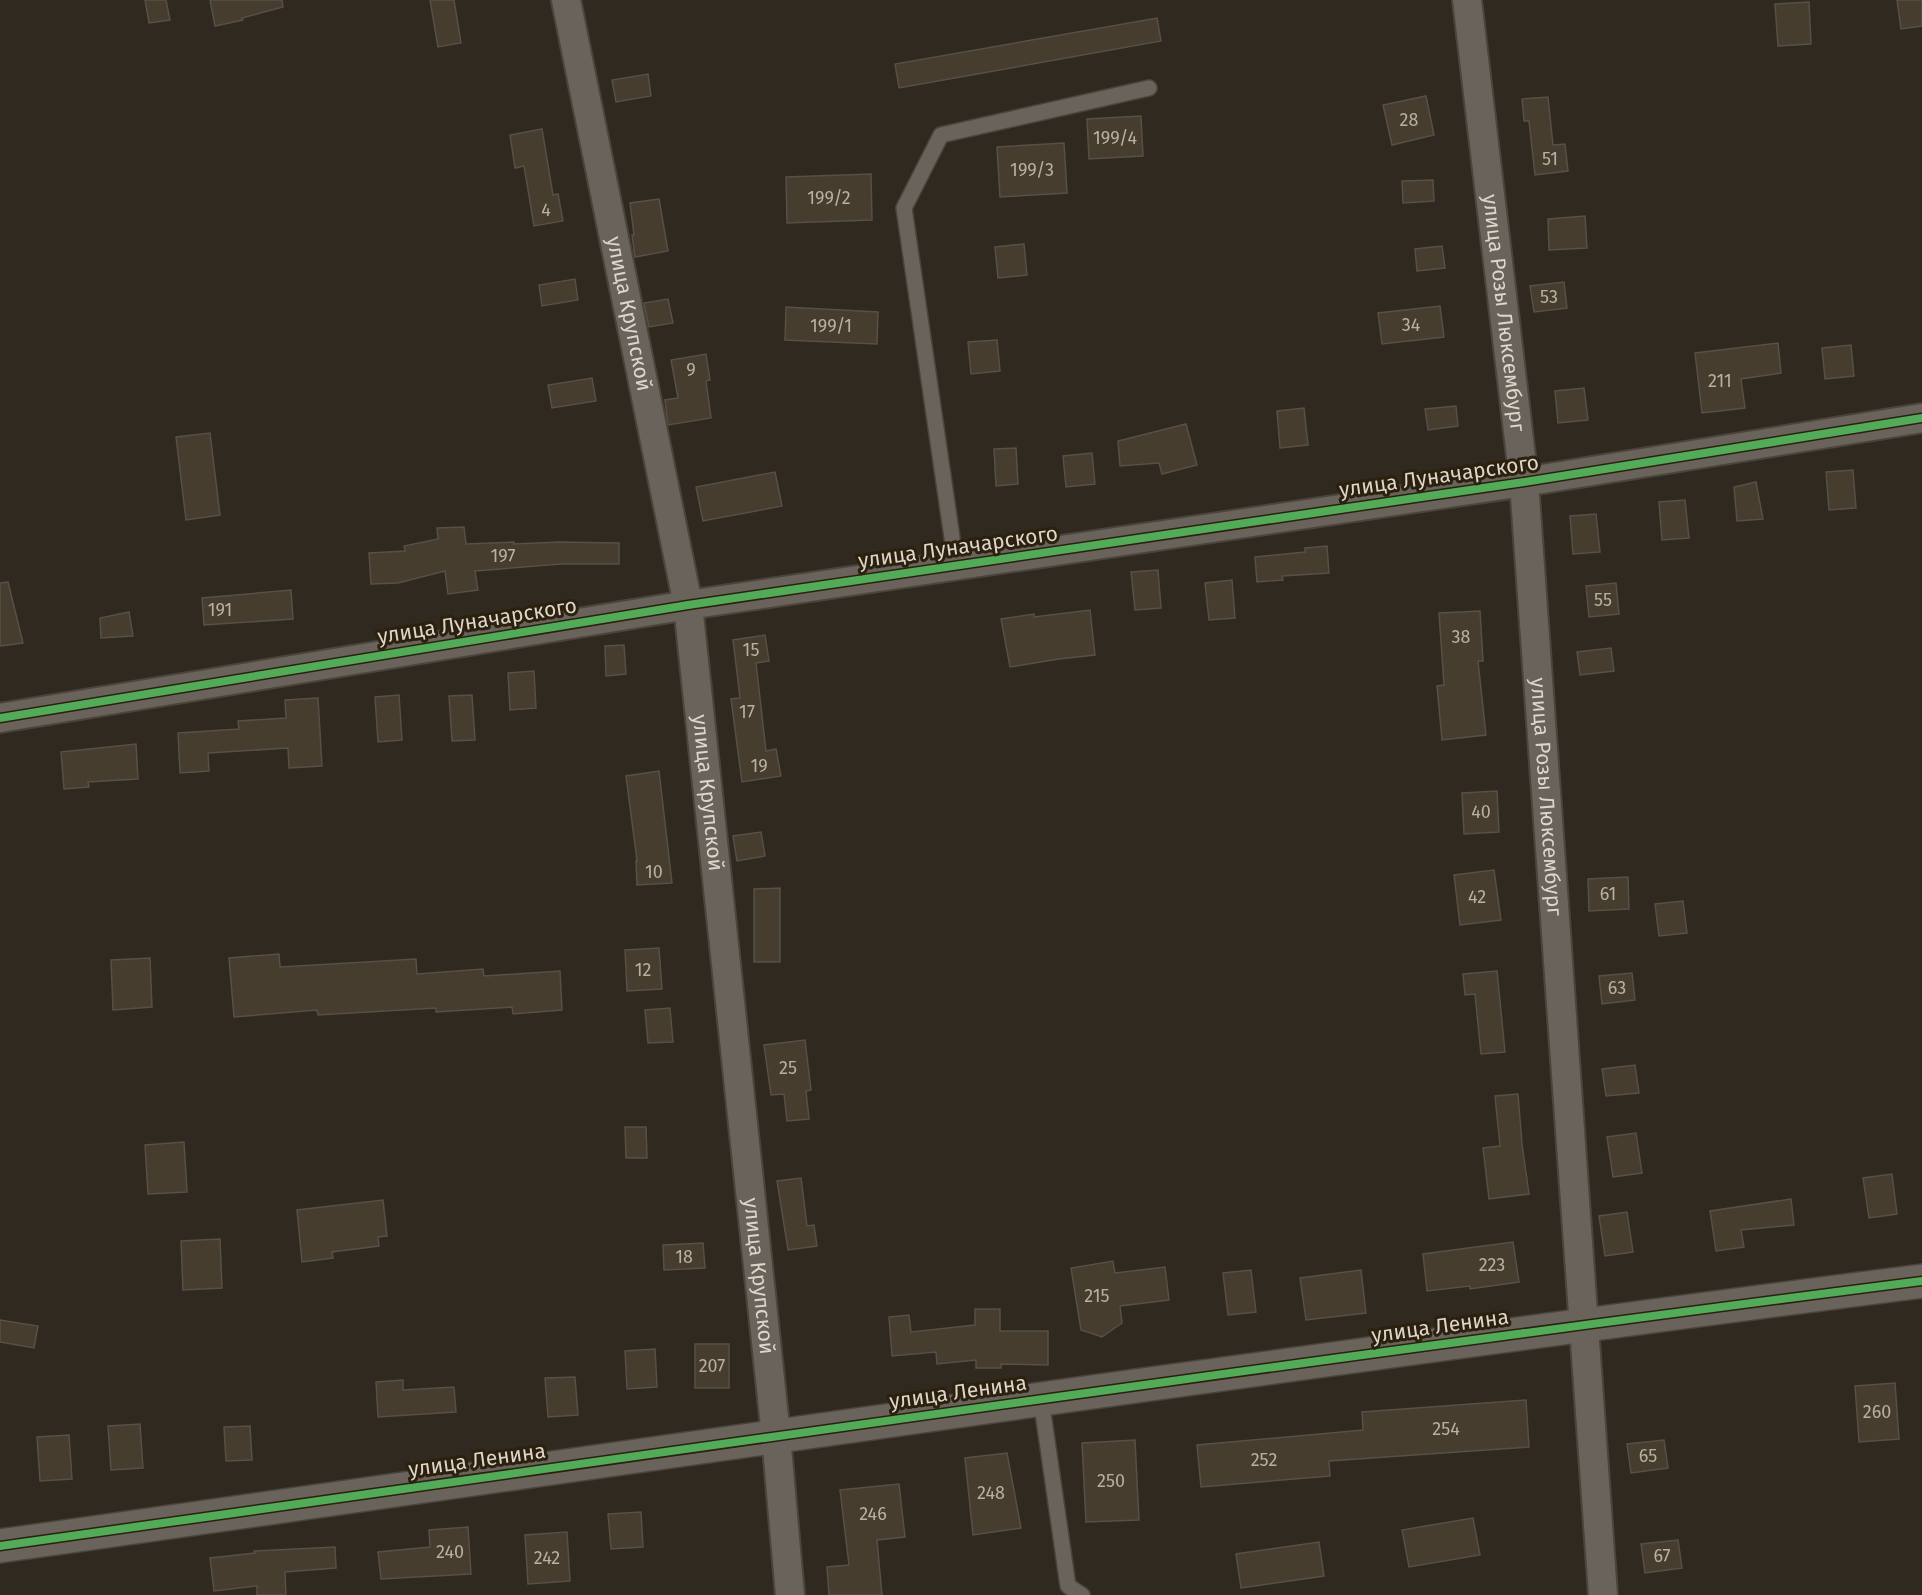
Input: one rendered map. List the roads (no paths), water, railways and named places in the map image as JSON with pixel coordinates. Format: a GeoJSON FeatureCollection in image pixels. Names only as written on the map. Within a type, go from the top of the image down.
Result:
{"type":"FeatureCollection","features":[{"type":"Feature","properties":{"kind":"street","name":"улица Крупской"},"geometry":{"type":"LineString","coordinates":[[566,0],[688,604],[776,1436],[790,1595]]}},
{"type":"Feature","properties":{"kind":"street","name":"улица Розы Люксембург"},"geometry":{"type":"LineString","coordinates":[[1467,0],[1524,482],[1603,1595]]}},
{"type":"Feature","properties":{"kind":"street","name":"улица Луначарского"},"geometry":{"type":"LineString","coordinates":[[0,718],[688,604],[1524,482],[1922,418]]}},
{"type":"Feature","properties":{"kind":"street","name":"улица Ленина"},"geometry":{"type":"LineString","coordinates":[[0,1546],[1583,1324],[1922,1281]]}},
{"type":"Feature","properties":{"kind":"lane"},"geometry":{"type":"LineString","coordinates":[[956,565],[904,208],[941,135],[1149,88]]}},
{"type":"Feature","properties":{"kind":"lane"},"geometry":{"type":"LineString","coordinates":[[1041,1399],[1068,1586],[1082,1595]]}}]}
